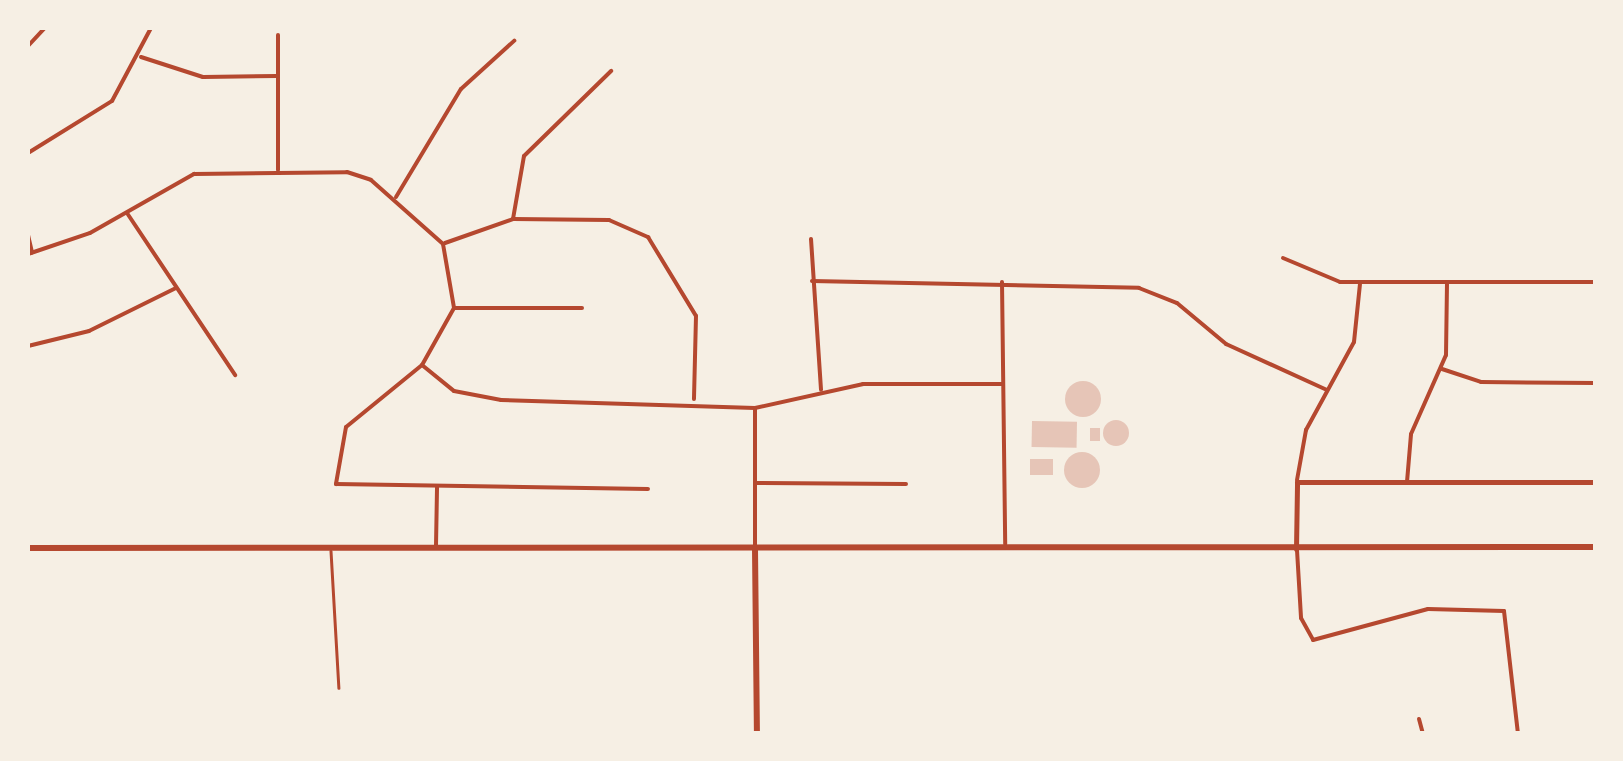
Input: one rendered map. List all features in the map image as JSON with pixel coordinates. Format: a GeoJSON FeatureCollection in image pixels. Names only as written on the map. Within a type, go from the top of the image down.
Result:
{"type":"FeatureCollection","features":[{"type":"Feature","properties":{"kind":"main road"},"geometry":{"type":"LineString","coordinates":[[28,548],[755,549],[1005,544],[1296,549],[1596,548]]}},
{"type":"Feature","properties":{"kind":"main road"},"geometry":{"type":"LineString","coordinates":[[755,549],[757,734]]}},
{"type":"Feature","properties":{"kind":"street"},"geometry":{"type":"LineString","coordinates":[[28,46],[45,28]]}},
{"type":"Feature","properties":{"kind":"street"},"geometry":{"type":"LineString","coordinates":[[28,153],[92,119],[141,57],[151,28]]}},
{"type":"Feature","properties":{"kind":"street"},"geometry":{"type":"LineString","coordinates":[[278,36],[278,170]]}},
{"type":"Feature","properties":{"kind":"street"},"geometry":{"type":"LineString","coordinates":[[396,197],[468,80],[514,41]]}},
{"type":"Feature","properties":{"kind":"street"},"geometry":{"type":"LineString","coordinates":[[141,57],[204,77],[277,76]]}},
{"type":"Feature","properties":{"kind":"street"},"geometry":{"type":"LineString","coordinates":[[513,219],[524,156],[610,71]]}},
{"type":"Feature","properties":{"kind":"street"},"geometry":{"type":"LineString","coordinates":[[28,234],[30,254],[127,213],[194,174],[348,172],[396,197],[443,244],[454,308],[422,365],[346,427],[336,484],[648,489]]}},
{"type":"Feature","properties":{"kind":"street"},"geometry":{"type":"LineString","coordinates":[[127,213],[235,375]]}},
{"type":"Feature","properties":{"kind":"street"},"geometry":{"type":"LineString","coordinates":[[443,244],[513,219],[609,220],[664,252],[696,316],[694,399]]}},
{"type":"Feature","properties":{"kind":"street"},"geometry":{"type":"LineString","coordinates":[[811,239],[821,390]]}},
{"type":"Feature","properties":{"kind":"street"},"geometry":{"type":"LineString","coordinates":[[1282,258],[1320,278],[1360,284],[1596,282]]}},
{"type":"Feature","properties":{"kind":"street"},"geometry":{"type":"LineString","coordinates":[[812,281],[1109,283],[1158,294],[1226,344],[1327,390]]}},
{"type":"Feature","properties":{"kind":"street"},"geometry":{"type":"LineString","coordinates":[[1002,282],[1005,544]]}},
{"type":"Feature","properties":{"kind":"street"},"geometry":{"type":"LineString","coordinates":[[1407,482],[1411,434],[1442,369],[1448,282]]}},
{"type":"Feature","properties":{"kind":"street"},"geometry":{"type":"LineString","coordinates":[[1360,284],[1354,342],[1301,443],[1296,549],[1301,618],[1313,640],[1428,610],[1504,611],[1518,734]]}},
{"type":"Feature","properties":{"kind":"street"},"geometry":{"type":"LineString","coordinates":[[28,346],[89,331],[176,288]]}},
{"type":"Feature","properties":{"kind":"street"},"geometry":{"type":"LineString","coordinates":[[454,308],[582,308]]}},
{"type":"Feature","properties":{"kind":"street"},"geometry":{"type":"LineString","coordinates":[[422,365],[475,397],[694,399],[755,408],[821,390],[1003,384]]}},
{"type":"Feature","properties":{"kind":"street"},"geometry":{"type":"LineString","coordinates":[[1442,369],[1481,382],[1596,383]]}},
{"type":"Feature","properties":{"kind":"street"},"geometry":{"type":"LineString","coordinates":[[755,408],[755,549]]}},
{"type":"Feature","properties":{"kind":"street"},"geometry":{"type":"LineString","coordinates":[[1297,482],[1596,482]]}},
{"type":"Feature","properties":{"kind":"street"},"geometry":{"type":"LineString","coordinates":[[756,484],[906,484]]}},
{"type":"Feature","properties":{"kind":"street"},"geometry":{"type":"LineString","coordinates":[[436,486],[436,549]]}},
{"type":"Feature","properties":{"kind":"street"},"geometry":{"type":"LineString","coordinates":[[1419,719],[1423,734]]}},
{"type":"Feature","properties":{"kind":"lane"},"geometry":{"type":"LineString","coordinates":[[331,549],[339,688]]}},
{"type":"Feature","properties":{"kind":"building"},"geometry":{"type":"Polygon","coordinates":[[[1083,381],[1096,386],[1101,399],[1096,412],[1083,417],[1070,412],[1065,399],[1070,386],[1083,381]]]}},
{"type":"Feature","properties":{"kind":"building"},"geometry":{"type":"Polygon","coordinates":[[[1116,420],[1125,424],[1129,433],[1125,442],[1116,446],[1107,442],[1103,433],[1107,424],[1116,420]]]}},
{"type":"Feature","properties":{"kind":"building"},"geometry":{"type":"Polygon","coordinates":[[[1032,421],[1077,422],[1077,448],[1032,447],[1032,421]]]}},
{"type":"Feature","properties":{"kind":"building"},"geometry":{"type":"Polygon","coordinates":[[[1090,428],[1100,428],[1100,441],[1090,441],[1090,428]]]}},
{"type":"Feature","properties":{"kind":"building"},"geometry":{"type":"Polygon","coordinates":[[[1082,452],[1095,457],[1100,470],[1095,483],[1082,488],[1069,483],[1064,470],[1069,457],[1082,452]]]}},
{"type":"Feature","properties":{"kind":"building"},"geometry":{"type":"Polygon","coordinates":[[[1030,459],[1053,459],[1053,475],[1030,475],[1030,459]]]}}]}
